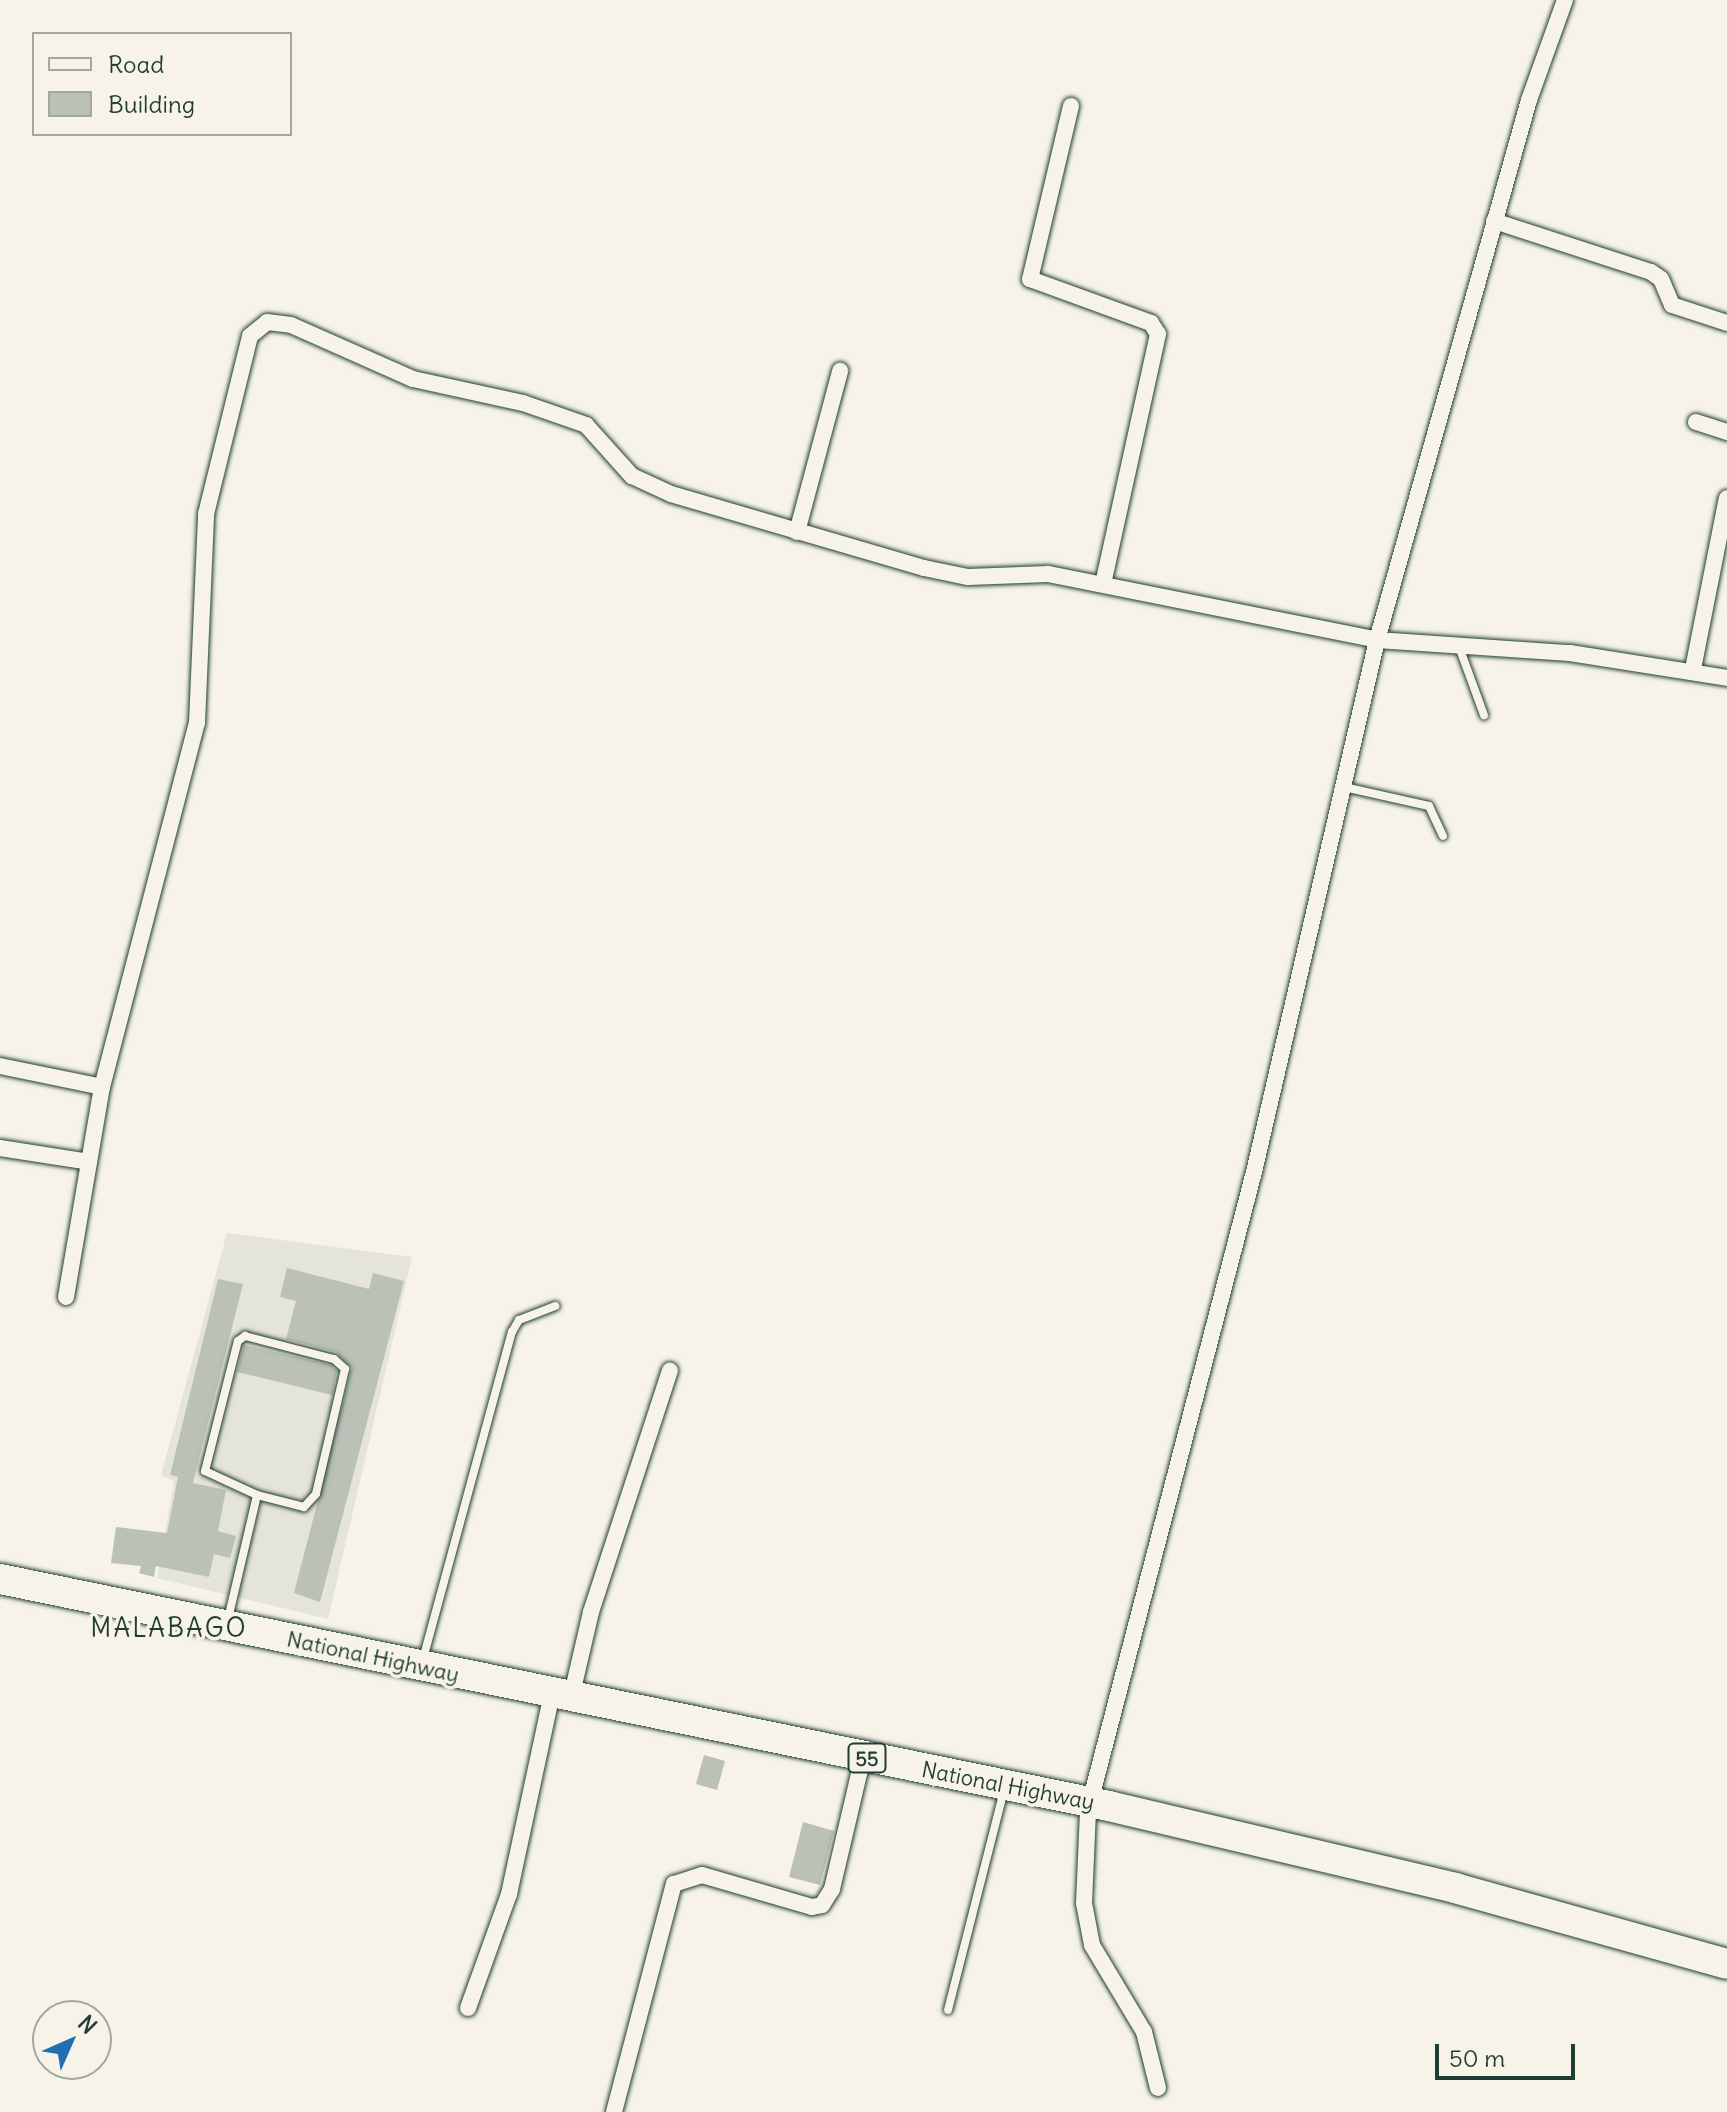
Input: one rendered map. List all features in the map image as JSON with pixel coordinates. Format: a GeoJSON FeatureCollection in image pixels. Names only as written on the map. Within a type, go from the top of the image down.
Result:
{"type":"FeatureCollection","features":[{"type":"Feature","properties":{"kind":"highway","name":"National Highway"},"geometry":{"type":"LineString","coordinates":[[0,1579],[421,1668],[1090,1803],[1455,1888],[1727,1964]]}},
{"type":"Feature","properties":{"kind":"street"},"geometry":{"type":"LineString","coordinates":[[1158,2088],[1144,2032],[1092,1945],[1083,1843],[1090,1803],[1254,1172],[1377,640],[1494,221],[1565,0]]}},
{"type":"Feature","properties":{"kind":"street"},"geometry":{"type":"LineString","coordinates":[[1071,106],[1030,279],[1151,323],[1158,334],[1103,584]]}},
{"type":"Feature","properties":{"kind":"street"},"geometry":{"type":"LineString","coordinates":[[1494,221],[1651,272],[1661,279],[1672,305],[1727,323]]}},
{"type":"Feature","properties":{"kind":"street"},"geometry":{"type":"LineString","coordinates":[[66,1297],[102,1087],[187,776],[197,723],[206,514],[234,390],[257,327],[291,325],[413,379],[523,403],[586,425],[606,441],[623,469],[644,484],[797,532],[956,575],[1029,571],[1377,640],[1457,644],[1693,669],[1727,678]]}},
{"type":"Feature","properties":{"kind":"street"},"geometry":{"type":"LineString","coordinates":[[797,532],[840,371]]}},
{"type":"Feature","properties":{"kind":"street"},"geometry":{"type":"LineString","coordinates":[[1696,422],[1727,432]]}},
{"type":"Feature","properties":{"kind":"street"},"geometry":{"type":"LineString","coordinates":[[1693,669],[1727,498]]}},
{"type":"Feature","properties":{"kind":"street"},"geometry":{"type":"LineString","coordinates":[[0,1066],[102,1087]]}},
{"type":"Feature","properties":{"kind":"street"},"geometry":{"type":"LineString","coordinates":[[0,1148],[89,1162]]}},
{"type":"Feature","properties":{"kind":"street"},"geometry":{"type":"LineString","coordinates":[[468,2008],[509,1894],[561,1696],[670,1371]]}},
{"type":"Feature","properties":{"kind":"street"},"geometry":{"type":"LineString","coordinates":[[614,2112],[674,1884],[690,1874],[702,1875],[812,1907],[822,1905],[863,1757]]}},
{"type":"Feature","properties":{"kind":"lane"},"geometry":{"type":"LineString","coordinates":[[1457,644],[1484,715]]}},
{"type":"Feature","properties":{"kind":"lane"},"geometry":{"type":"LineString","coordinates":[[1344,787],[1429,806],[1443,836]]}},
{"type":"Feature","properties":{"kind":"lane"},"geometry":{"type":"LineString","coordinates":[[421,1668],[512,1332],[519,1320],[555,1306]]}},
{"type":"Feature","properties":{"kind":"lane"},"geometry":{"type":"LineString","coordinates":[[245,1336],[334,1359],[345,1369],[313,1501],[304,1507],[257,1495],[215,1478],[205,1465],[238,1341],[245,1336]]}},
{"type":"Feature","properties":{"kind":"lane"},"geometry":{"type":"LineString","coordinates":[[227,1626],[257,1495]]}},
{"type":"Feature","properties":{"kind":"lane"},"geometry":{"type":"LineString","coordinates":[[948,2010],[1005,1786]]}},
{"type":"Feature","properties":{"kind":"shaded area"},"geometry":{"type":"Polygon","coordinates":[[[227,1233],[412,1257],[328,1619],[157,1578],[174,1481],[161,1475],[227,1233]]]}},
{"type":"Feature","properties":{"kind":"building"},"geometry":{"type":"Polygon","coordinates":[[[287,1268],[369,1289],[373,1273],[404,1281],[320,1602],[294,1593],[352,1368],[336,1352],[286,1339],[296,1301],[280,1297],[287,1268]]]}},
{"type":"Feature","properties":{"kind":"building"},"geometry":{"type":"Polygon","coordinates":[[[218,1279],[243,1284],[193,1483],[226,1490],[218,1531],[236,1536],[230,1558],[214,1554],[209,1577],[156,1566],[154,1577],[139,1573],[141,1566],[111,1563],[116,1527],[167,1533],[178,1477],[170,1475],[218,1279]]]}},
{"type":"Feature","properties":{"kind":"building"},"geometry":{"type":"Polygon","coordinates":[[[244,1345],[331,1365],[337,1371],[332,1395],[237,1372],[244,1345]]]}},
{"type":"Feature","properties":{"kind":"building"},"geometry":{"type":"Polygon","coordinates":[[[704,1755],[725,1761],[717,1790],[696,1784],[704,1755]]]}},
{"type":"Feature","properties":{"kind":"building"},"geometry":{"type":"Polygon","coordinates":[[[803,1822],[834,1831],[820,1885],[789,1877],[803,1822]]]}},
{"type":"Feature","properties":{"kind":"district","name":"MALABAGO"},"geometry":{"type":"Point","coordinates":[169,1628]}}]}
